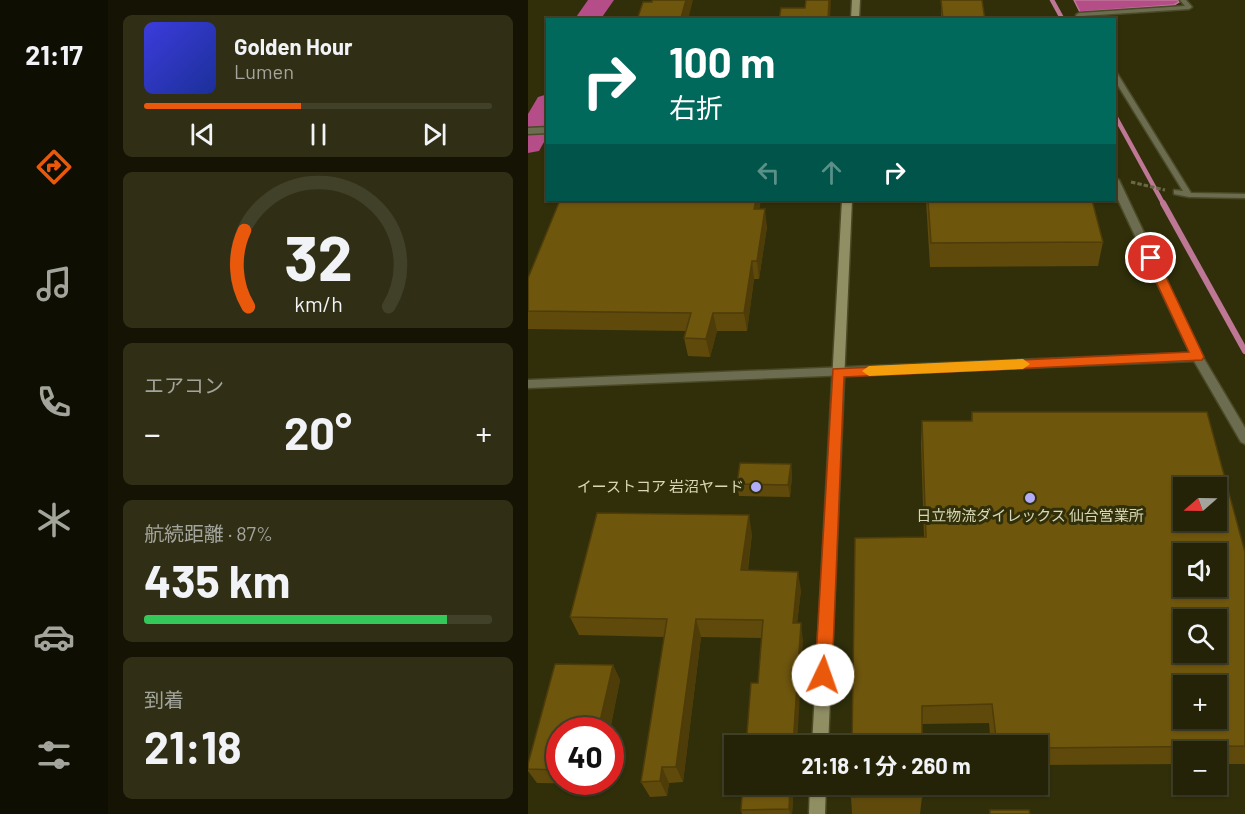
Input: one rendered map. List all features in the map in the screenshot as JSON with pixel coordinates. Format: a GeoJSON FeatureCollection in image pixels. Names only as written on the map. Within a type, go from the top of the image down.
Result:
{"type":"FeatureCollection","features":[{"type":"Feature","properties":{"kind":"street"},"geometry":{"type":"LineString","coordinates":[[855,18],[856,0]]}},
{"type":"Feature","properties":{"kind":"street"},"geometry":{"type":"LineString","coordinates":[[528,131],[546,130]]}},
{"type":"Feature","properties":{"kind":"street"},"geometry":{"type":"LineString","coordinates":[[1120,180],[1197,357],[1245,439]]}},
{"type":"Feature","properties":{"kind":"street"},"geometry":{"type":"LineString","coordinates":[[821,735],[847,201]]}},
{"type":"Feature","properties":{"kind":"street"},"geometry":{"type":"LineString","coordinates":[[528,384],[1197,357]]}},
{"type":"Feature","properties":{"kind":"street"},"geometry":{"type":"LineString","coordinates":[[817,814],[818,795]]}},
{"type":"Feature","properties":{"kind":"lane"},"geometry":{"type":"LineString","coordinates":[[1081,18],[1079,15],[1189,7],[1184,0]]}},
{"type":"Feature","properties":{"kind":"lane"},"geometry":{"type":"LineString","coordinates":[[1116,76],[1189,195]]}},
{"type":"Feature","properties":{"kind":"lane"},"geometry":{"type":"LineString","coordinates":[[1177,192],[1189,195],[1245,196]]}},
{"type":"Feature","properties":{"kind":"path"},"geometry":{"type":"LineString","coordinates":[[1120,180],[1177,192]]}},
{"type":"Feature","properties":{"kind":"shaded area"},"geometry":{"type":"Polygon","coordinates":[[[1074,0],[1178,0],[1179,2],[1174,5],[1080,12],[1074,0]]]}},
{"type":"Feature","properties":{"kind":"building"},"geometry":{"type":"Polygon","coordinates":[[[652,0],[686,0],[681,18],[638,18],[643,2],[652,2],[652,0]]]}},
{"type":"Feature","properties":{"kind":"building"},"geometry":{"type":"Polygon","coordinates":[[[806,0],[829,0],[828,18],[779,18],[781,8],[805,8],[806,0]]]}},
{"type":"Feature","properties":{"kind":"building"},"geometry":{"type":"Polygon","coordinates":[[[941,0],[982,0],[985,18],[943,18],[941,0]]]}},
{"type":"Feature","properties":{"kind":"building"},"geometry":{"type":"Polygon","coordinates":[[[560,201],[756,201],[754,209],[765,209],[757,261],[752,261],[744,313],[713,313],[706,339],[684,338],[691,313],[528,311],[528,278],[560,201]]]}},
{"type":"Feature","properties":{"kind":"building"},"geometry":{"type":"Polygon","coordinates":[[[928,201],[1092,201],[1103,242],[931,243],[928,201]]]}},
{"type":"Feature","properties":{"kind":"building"},"geometry":{"type":"Polygon","coordinates":[[[972,412],[1207,412],[1225,477],[1173,477],[1173,531],[1227,531],[1227,486],[1245,552],[1245,746],[1227,746],[1227,741],[1173,741],[1173,747],[1048,748],[1048,735],[996,735],[992,704],[922,706],[922,735],[852,735],[855,538],[926,537],[922,421],[972,421],[972,412]]]}},
{"type":"Feature","properties":{"kind":"building"},"geometry":{"type":"Polygon","coordinates":[[[740,463],[791,464],[788,485],[737,484],[740,463]]]}},
{"type":"Feature","properties":{"kind":"building"},"geometry":{"type":"Polygon","coordinates":[[[597,513],[749,515],[741,570],[798,572],[793,623],[801,623],[794,735],[747,735],[751,683],[758,683],[763,620],[696,619],[676,767],[662,767],[660,781],[641,782],[667,619],[570,617],[597,513]]]}},
{"type":"Feature","properties":{"kind":"building"},"geometry":{"type":"Polygon","coordinates":[[[555,664],[613,665],[601,717],[546,717],[546,770],[528,769],[555,664]]]}},
{"type":"Feature","properties":{"kind":"building"},"geometry":{"type":"Polygon","coordinates":[[[742,795],[790,795],[789,809],[741,810],[742,795]]]}},
{"type":"Feature","properties":{"kind":"building"},"geometry":{"type":"Polygon","coordinates":[[[851,795],[922,795],[922,797],[851,797],[851,795]]]}},
{"type":"Feature","properties":{"kind":"building"},"geometry":{"type":"Polygon","coordinates":[[[990,810],[1029,810],[1030,814],[990,814],[990,810]]]}},
{"type":"Feature","properties":{"kind":"waterway"},"geometry":{"type":"LineString","coordinates":[[588,18],[601,0]]}},
{"type":"Feature","properties":{"kind":"waterway"},"geometry":{"type":"LineString","coordinates":[[1052,0],[1062,18]]}},
{"type":"Feature","properties":{"kind":"waterway"},"geometry":{"type":"LineString","coordinates":[[528,144],[546,107]]}},
{"type":"Feature","properties":{"kind":"waterway"},"geometry":{"type":"LineString","coordinates":[[1116,118],[1164,205]]}},
{"type":"Feature","properties":{"kind":"waterway"},"geometry":{"type":"LineString","coordinates":[[1163,203],[1245,351]]}},
{"type":"Feature","properties":{"kind":"slow traffic"},"geometry":{"type":"LineString","coordinates":[[869,371],[1023,364]]}},
{"type":"Feature","properties":{"kind":"place","name":"イーストコア 岩沼ヤード"},"geometry":{"type":"Point","coordinates":[756,487]}},
{"type":"Feature","properties":{"kind":"place","name":"日立物流ダイレックス 仙台営業所"},"geometry":{"type":"Point","coordinates":[1030,498]}},
{"type":"Feature","properties":{"kind":"route"},"geometry":{"type":"LineString","coordinates":[[823,675],[838,372],[1197,357],[1151,258]]}}]}
